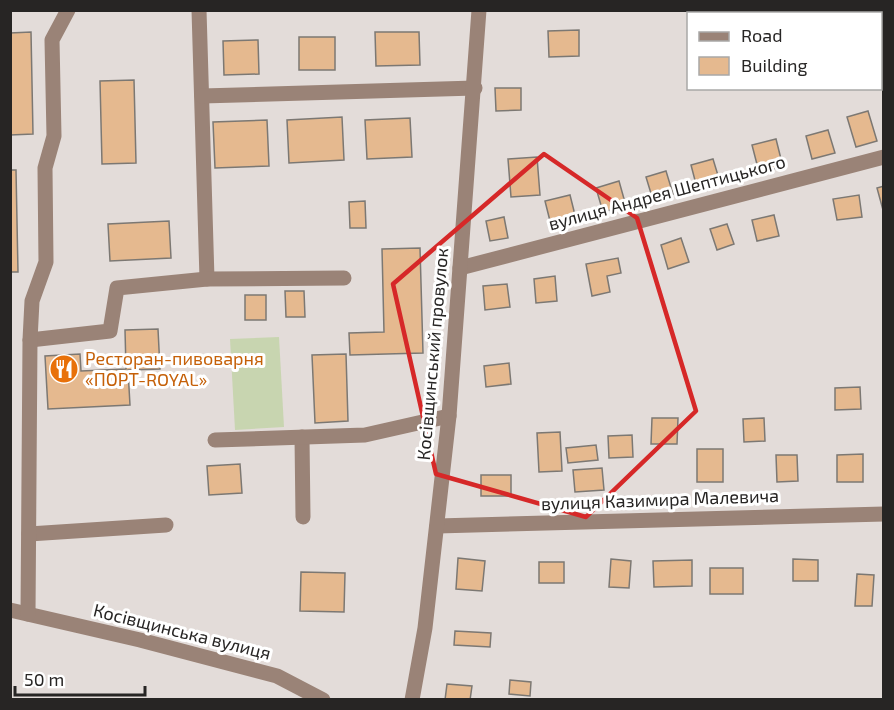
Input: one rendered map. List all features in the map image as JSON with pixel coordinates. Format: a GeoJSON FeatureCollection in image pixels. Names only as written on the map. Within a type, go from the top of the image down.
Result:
{"type":"FeatureCollection","features":[{"type":"Feature","properties":{"kind":"street"},"geometry":{"type":"LineString","coordinates":[[28,614],[32,301],[46,262],[45,168],[54,136],[52,40],[68,10]]}},
{"type":"Feature","properties":{"kind":"street"},"geometry":{"type":"LineString","coordinates":[[199,10],[207,279]]}},
{"type":"Feature","properties":{"kind":"street","name":"Косівщинський провулок"},"geometry":{"type":"LineString","coordinates":[[412,699],[425,628],[449,416],[479,10]]}},
{"type":"Feature","properties":{"kind":"street"},"geometry":{"type":"LineString","coordinates":[[202,96],[475,88]]}},
{"type":"Feature","properties":{"kind":"street","name":"вулиця Андрея Шептицького"},"geometry":{"type":"LineString","coordinates":[[460,268],[884,157]]}},
{"type":"Feature","properties":{"kind":"street"},"geometry":{"type":"LineString","coordinates":[[30,340],[111,331],[117,288],[207,279],[344,278]]}},
{"type":"Feature","properties":{"kind":"street"},"geometry":{"type":"LineString","coordinates":[[215,440],[365,435],[449,416]]}},
{"type":"Feature","properties":{"kind":"street"},"geometry":{"type":"LineString","coordinates":[[302,437],[303,517]]}},
{"type":"Feature","properties":{"kind":"street","name":"вулиця Казимира Малевича"},"geometry":{"type":"LineString","coordinates":[[437,526],[884,514]]}},
{"type":"Feature","properties":{"kind":"street"},"geometry":{"type":"LineString","coordinates":[[29,534],[166,525]]}},
{"type":"Feature","properties":{"kind":"street","name":"Косівщинська вулиця"},"geometry":{"type":"LineString","coordinates":[[10,610],[140,640],[277,676],[323,699]]}},
{"type":"Feature","properties":{"kind":"highlighted area"},"geometry":{"type":"Polygon","coordinates":[[[544,154],[637,218],[696,411],[586,517],[436,474],[393,284],[544,154]]]}},
{"type":"Feature","properties":{"kind":"green space"},"geometry":{"type":"Polygon","coordinates":[[[279,337],[284,427],[235,430],[230,339],[279,337]]]}},
{"type":"Feature","properties":{"kind":"building"},"geometry":{"type":"Polygon","coordinates":[[[579,30],[579,56],[549,57],[548,31],[579,30]]]}},
{"type":"Feature","properties":{"kind":"building"},"geometry":{"type":"Polygon","coordinates":[[[31,32],[33,134],[10,135],[10,33],[31,32]]]}},
{"type":"Feature","properties":{"kind":"building"},"geometry":{"type":"Polygon","coordinates":[[[375,32],[419,32],[420,65],[376,66],[375,32]]]}},
{"type":"Feature","properties":{"kind":"building"},"geometry":{"type":"Polygon","coordinates":[[[299,37],[335,37],[335,70],[299,70],[299,37]]]}},
{"type":"Feature","properties":{"kind":"building"},"geometry":{"type":"Polygon","coordinates":[[[258,40],[259,74],[224,75],[223,41],[258,40]]]}},
{"type":"Feature","properties":{"kind":"building"},"geometry":{"type":"Polygon","coordinates":[[[134,80],[136,163],[102,164],[100,81],[134,80]]]}},
{"type":"Feature","properties":{"kind":"building"},"geometry":{"type":"Polygon","coordinates":[[[495,88],[521,88],[521,110],[496,111],[495,88]]]}},
{"type":"Feature","properties":{"kind":"building"},"geometry":{"type":"Polygon","coordinates":[[[868,111],[877,141],[856,147],[847,117],[868,111]]]}},
{"type":"Feature","properties":{"kind":"building"},"geometry":{"type":"Polygon","coordinates":[[[342,117],[344,160],[289,163],[287,120],[342,117]]]}},
{"type":"Feature","properties":{"kind":"building"},"geometry":{"type":"Polygon","coordinates":[[[410,118],[412,157],[367,159],[365,120],[410,118]]]}},
{"type":"Feature","properties":{"kind":"building"},"geometry":{"type":"Polygon","coordinates":[[[267,120],[269,166],[215,168],[213,122],[267,120]]]}},
{"type":"Feature","properties":{"kind":"building"},"geometry":{"type":"Polygon","coordinates":[[[828,130],[835,153],[812,159],[806,136],[828,130]]]}},
{"type":"Feature","properties":{"kind":"building"},"geometry":{"type":"Polygon","coordinates":[[[776,139],[783,167],[759,172],[752,145],[776,139]]]}},
{"type":"Feature","properties":{"kind":"building"},"geometry":{"type":"Polygon","coordinates":[[[537,157],[540,195],[511,197],[508,159],[537,157]]]}},
{"type":"Feature","properties":{"kind":"building"},"geometry":{"type":"Polygon","coordinates":[[[713,159],[720,182],[697,188],[691,165],[713,159]]]}},
{"type":"Feature","properties":{"kind":"building"},"geometry":{"type":"Polygon","coordinates":[[[10,170],[16,170],[18,272],[10,272],[10,170]]]}},
{"type":"Feature","properties":{"kind":"building"},"geometry":{"type":"Polygon","coordinates":[[[666,171],[673,194],[653,200],[646,177],[666,171]]]}},
{"type":"Feature","properties":{"kind":"building"},"geometry":{"type":"Polygon","coordinates":[[[619,181],[626,206],[603,212],[596,188],[619,181]]]}},
{"type":"Feature","properties":{"kind":"building"},"geometry":{"type":"Polygon","coordinates":[[[884,186],[884,210],[883,210],[877,188],[884,186]]]}},
{"type":"Feature","properties":{"kind":"building"},"geometry":{"type":"Polygon","coordinates":[[[570,195],[576,219],[551,225],[545,201],[570,195]]]}},
{"type":"Feature","properties":{"kind":"building"},"geometry":{"type":"Polygon","coordinates":[[[859,195],[862,217],[837,220],[833,199],[859,195]]]}},
{"type":"Feature","properties":{"kind":"building"},"geometry":{"type":"Polygon","coordinates":[[[365,201],[366,228],[350,228],[349,202],[365,201]]]}},
{"type":"Feature","properties":{"kind":"building"},"geometry":{"type":"Polygon","coordinates":[[[774,215],[779,236],[757,241],[752,220],[774,215]]]}},
{"type":"Feature","properties":{"kind":"building"},"geometry":{"type":"Polygon","coordinates":[[[504,217],[508,238],[490,241],[486,221],[504,217]]]}},
{"type":"Feature","properties":{"kind":"building"},"geometry":{"type":"Polygon","coordinates":[[[169,221],[171,258],[110,261],[108,224],[169,221]]]}},
{"type":"Feature","properties":{"kind":"building"},"geometry":{"type":"Polygon","coordinates":[[[727,224],[734,244],[717,250],[710,229],[727,224]]]}},
{"type":"Feature","properties":{"kind":"building"},"geometry":{"type":"Polygon","coordinates":[[[681,238],[689,262],[668,269],[661,245],[681,238]]]}},
{"type":"Feature","properties":{"kind":"building"},"geometry":{"type":"Polygon","coordinates":[[[420,248],[423,353],[350,355],[349,333],[384,332],[382,249],[420,248]]]}},
{"type":"Feature","properties":{"kind":"building"},"geometry":{"type":"Polygon","coordinates":[[[618,258],[621,273],[607,276],[610,292],[592,296],[586,264],[618,258]]]}},
{"type":"Feature","properties":{"kind":"building"},"geometry":{"type":"Polygon","coordinates":[[[555,276],[557,301],[536,303],[534,279],[555,276]]]}},
{"type":"Feature","properties":{"kind":"building"},"geometry":{"type":"Polygon","coordinates":[[[507,284],[510,307],[485,310],[483,286],[507,284]]]}},
{"type":"Feature","properties":{"kind":"building"},"geometry":{"type":"Polygon","coordinates":[[[285,291],[304,291],[305,317],[286,317],[285,291]]]}},
{"type":"Feature","properties":{"kind":"building"},"geometry":{"type":"Polygon","coordinates":[[[245,295],[266,295],[266,320],[245,320],[245,295]]]}},
{"type":"Feature","properties":{"kind":"building","name":"Ресторан-пивоварня «ПОРТ-ROYAL»"},"geometry":{"type":"Polygon","coordinates":[[[158,329],[160,369],[128,370],[130,405],[48,409],[45,356],[80,354],[81,371],[126,369],[125,330],[158,329]]]}},
{"type":"Feature","properties":{"kind":"building"},"geometry":{"type":"Polygon","coordinates":[[[346,354],[348,421],[315,423],[312,355],[346,354]]]}},
{"type":"Feature","properties":{"kind":"building"},"geometry":{"type":"Polygon","coordinates":[[[509,363],[511,384],[486,387],[484,366],[509,363]]]}},
{"type":"Feature","properties":{"kind":"building"},"geometry":{"type":"Polygon","coordinates":[[[860,387],[861,409],[835,410],[835,388],[860,387]]]}},
{"type":"Feature","properties":{"kind":"building"},"geometry":{"type":"Polygon","coordinates":[[[652,418],[678,418],[677,444],[651,444],[652,418]]]}},
{"type":"Feature","properties":{"kind":"building"},"geometry":{"type":"Polygon","coordinates":[[[764,418],[765,441],[744,442],[743,419],[764,418]]]}},
{"type":"Feature","properties":{"kind":"building"},"geometry":{"type":"Polygon","coordinates":[[[560,432],[562,471],[539,472],[537,433],[560,432]]]}},
{"type":"Feature","properties":{"kind":"building"},"geometry":{"type":"Polygon","coordinates":[[[632,435],[633,457],[609,458],[608,436],[632,435]]]}},
{"type":"Feature","properties":{"kind":"building"},"geometry":{"type":"Polygon","coordinates":[[[596,445],[598,460],[568,463],[566,448],[596,445]]]}},
{"type":"Feature","properties":{"kind":"building"},"geometry":{"type":"Polygon","coordinates":[[[697,449],[723,449],[723,482],[697,482],[697,449]]]}},
{"type":"Feature","properties":{"kind":"building"},"geometry":{"type":"Polygon","coordinates":[[[863,454],[863,482],[837,482],[837,455],[863,454]]]}},
{"type":"Feature","properties":{"kind":"building"},"geometry":{"type":"Polygon","coordinates":[[[776,455],[797,455],[798,481],[777,482],[776,455]]]}},
{"type":"Feature","properties":{"kind":"building"},"geometry":{"type":"Polygon","coordinates":[[[240,464],[242,493],[209,495],[207,466],[240,464]]]}},
{"type":"Feature","properties":{"kind":"building"},"geometry":{"type":"Polygon","coordinates":[[[602,468],[604,490],[575,492],[573,470],[602,468]]]}},
{"type":"Feature","properties":{"kind":"building"},"geometry":{"type":"Polygon","coordinates":[[[481,475],[511,475],[511,496],[481,496],[481,475]]]}},
{"type":"Feature","properties":{"kind":"building"},"geometry":{"type":"Polygon","coordinates":[[[458,558],[485,561],[482,591],[456,589],[458,558]]]}},
{"type":"Feature","properties":{"kind":"building"},"geometry":{"type":"Polygon","coordinates":[[[611,559],[631,561],[629,588],[609,587],[611,559]]]}},
{"type":"Feature","properties":{"kind":"building"},"geometry":{"type":"Polygon","coordinates":[[[793,559],[818,560],[818,581],[793,581],[793,559]]]}},
{"type":"Feature","properties":{"kind":"building"},"geometry":{"type":"Polygon","coordinates":[[[692,560],[692,586],[654,587],[653,561],[692,560]]]}},
{"type":"Feature","properties":{"kind":"building"},"geometry":{"type":"Polygon","coordinates":[[[539,562],[564,562],[564,583],[539,583],[539,562]]]}},
{"type":"Feature","properties":{"kind":"building"},"geometry":{"type":"Polygon","coordinates":[[[710,568],[743,568],[743,594],[710,594],[710,568]]]}},
{"type":"Feature","properties":{"kind":"building"},"geometry":{"type":"Polygon","coordinates":[[[301,572],[345,573],[344,612],[300,611],[301,572]]]}},
{"type":"Feature","properties":{"kind":"building"},"geometry":{"type":"Polygon","coordinates":[[[857,574],[874,575],[872,606],[855,606],[857,574]]]}},
{"type":"Feature","properties":{"kind":"building"},"geometry":{"type":"Polygon","coordinates":[[[455,631],[491,633],[490,647],[454,645],[455,631]]]}},
{"type":"Feature","properties":{"kind":"building"},"geometry":{"type":"Polygon","coordinates":[[[510,680],[531,682],[530,696],[509,694],[510,680]]]}},
{"type":"Feature","properties":{"kind":"building"},"geometry":{"type":"Polygon","coordinates":[[[447,684],[472,686],[470,700],[445,700],[447,684]]]}},
{"type":"Feature","properties":{"kind":"place","name":"Ресторан-пивоварня «ПОРТ-ROYAL»"},"geometry":{"type":"Point","coordinates":[64,369]}}]}
